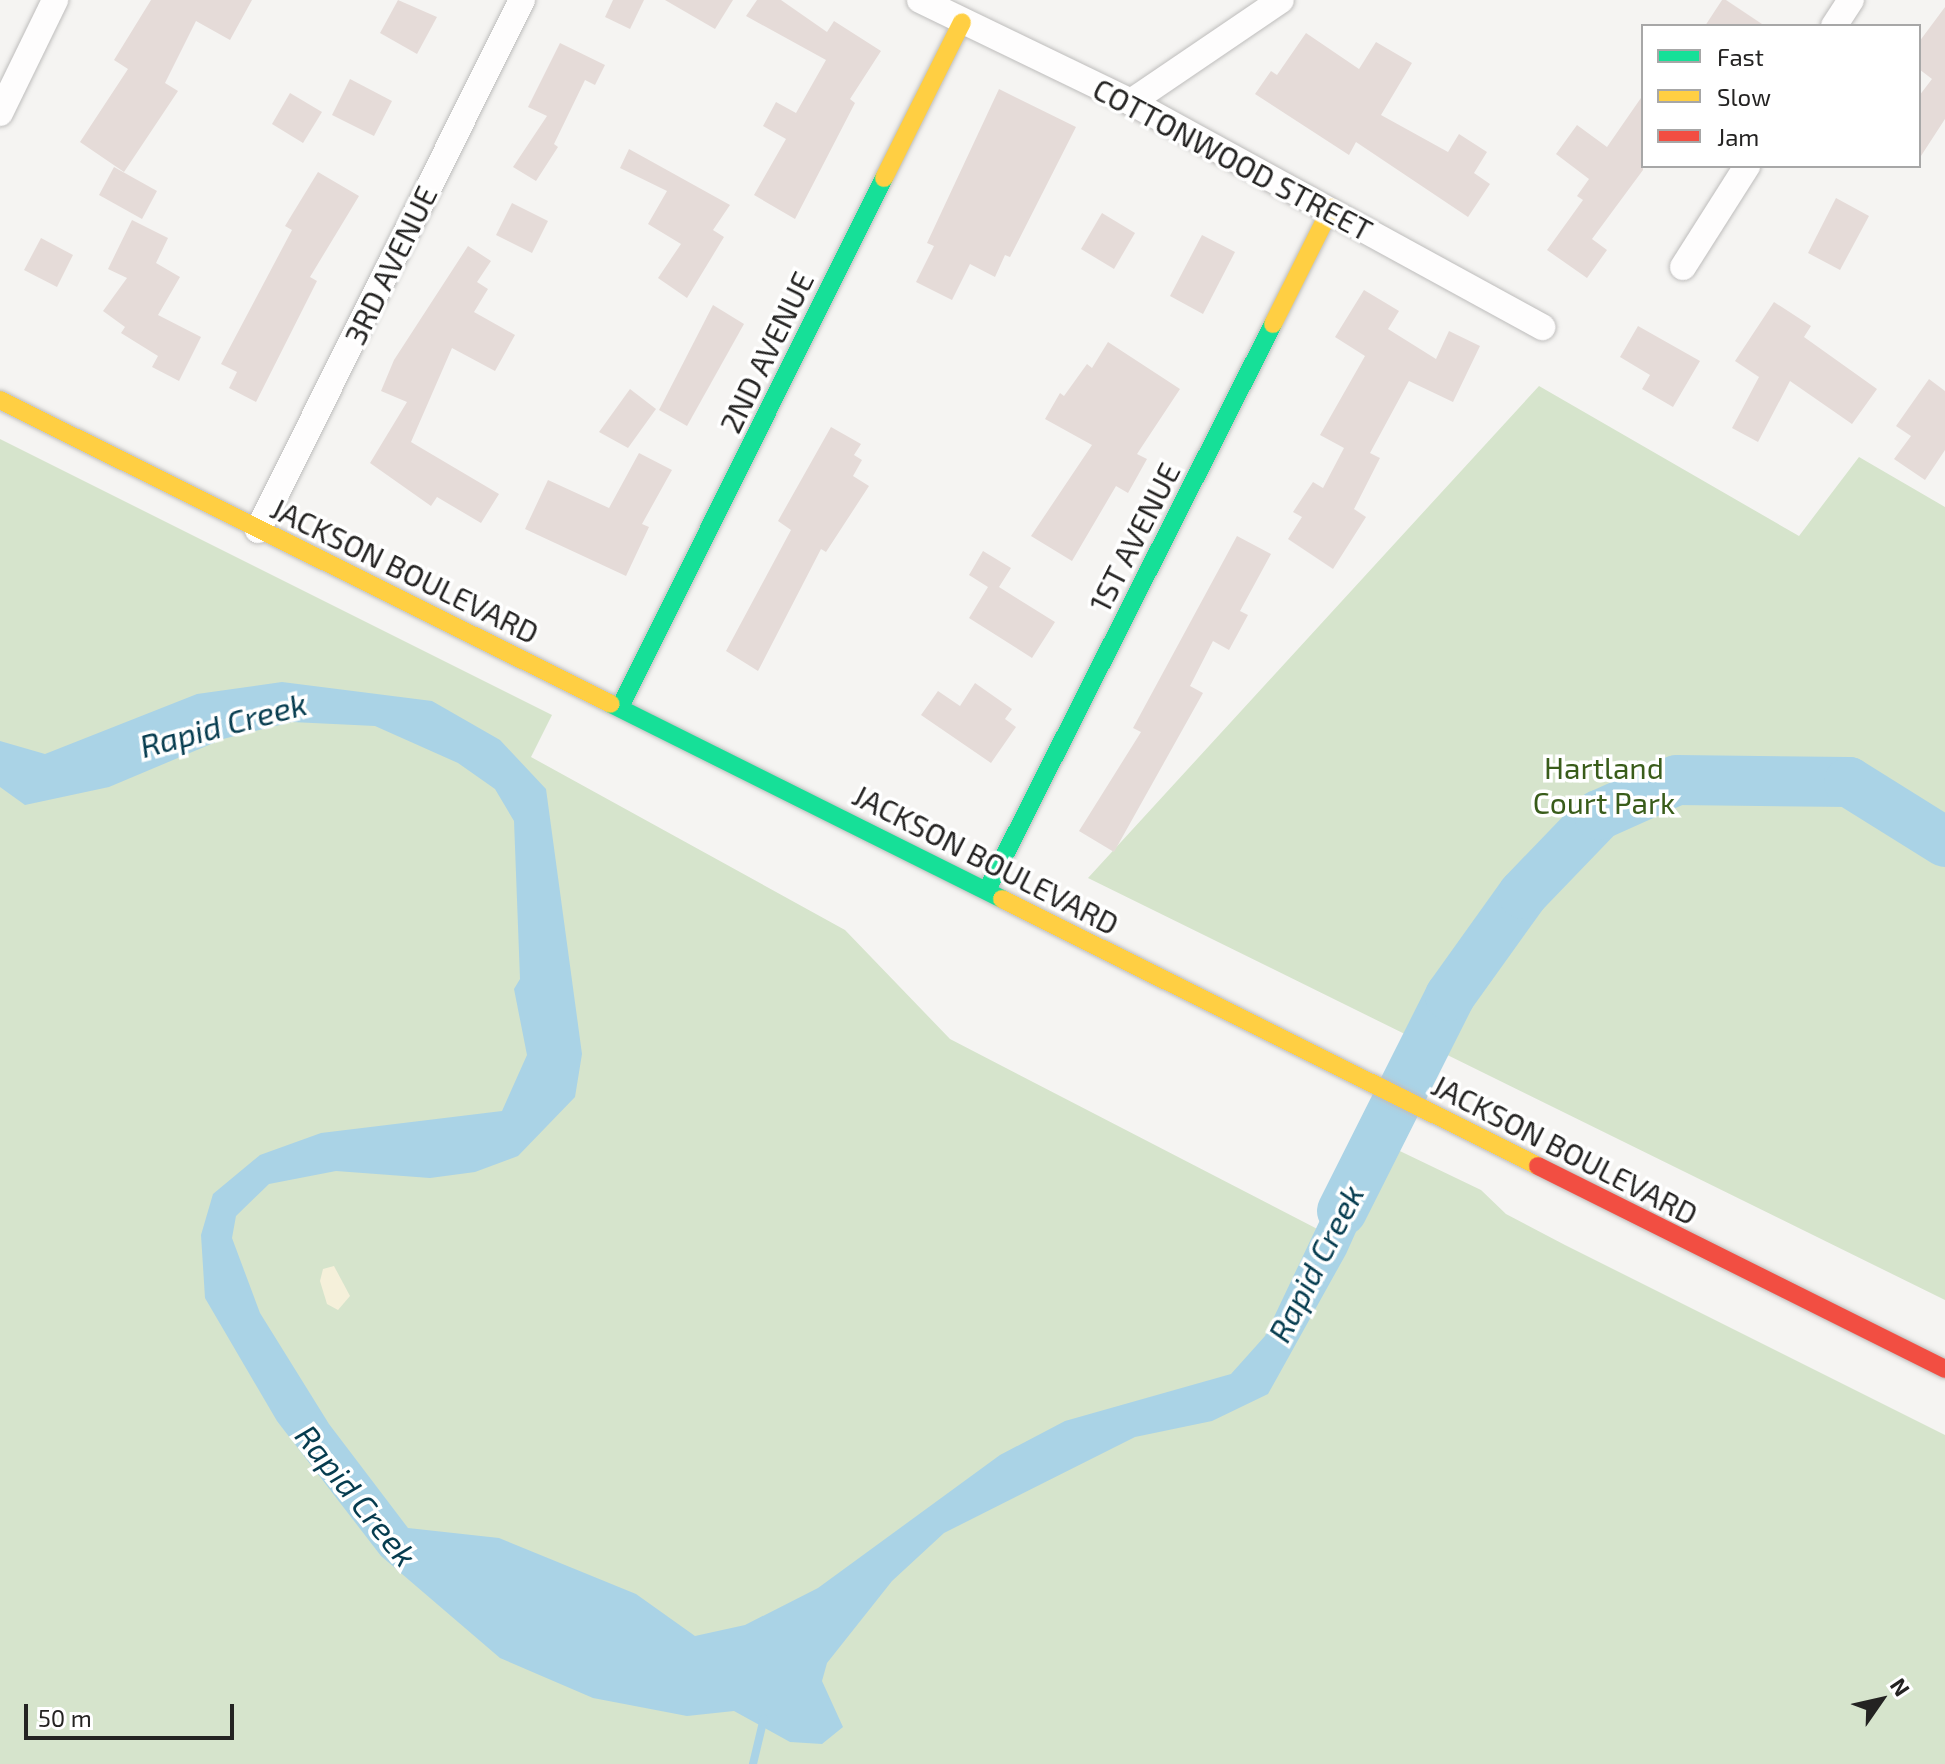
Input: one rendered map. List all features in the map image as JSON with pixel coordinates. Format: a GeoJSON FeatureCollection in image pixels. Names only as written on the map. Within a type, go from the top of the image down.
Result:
{"type":"FeatureCollection","features":[{"type":"Feature","properties":{"kind":"main road","name":"2ND AVENUE"},"geometry":{"type":"LineString","coordinates":[[620,707],[962,22]]}},
{"type":"Feature","properties":{"kind":"main road","name":"1ST AVENUE"},"geometry":{"type":"LineString","coordinates":[[987,890],[1331,208]]}},
{"type":"Feature","properties":{"kind":"main road","name":"JACKSON BOULEVARD"},"geometry":{"type":"LineString","coordinates":[[0,400],[1945,1369]]}},
{"type":"Feature","properties":{"kind":"street"},"geometry":{"type":"LineString","coordinates":[[0,113],[55,0]]}},
{"type":"Feature","properties":{"kind":"street","name":"3RD AVENUE"},"geometry":{"type":"LineString","coordinates":[[258,530],[522,0]]}},
{"type":"Feature","properties":{"kind":"street","name":"COTTONWOOD STREET"},"geometry":{"type":"LineString","coordinates":[[920,0],[1131,102],[1331,208],[1542,327]]}},
{"type":"Feature","properties":{"kind":"street"},"geometry":{"type":"LineString","coordinates":[[1131,102],[1281,0]]}},
{"type":"Feature","properties":{"kind":"street"},"geometry":{"type":"LineString","coordinates":[[1835,24],[1851,0]]}},
{"type":"Feature","properties":{"kind":"street"},"geometry":{"type":"LineString","coordinates":[[1683,267],[1746,168]]}},
{"type":"Feature","properties":{"kind":"green space","name":"Hartland Court Park"},"geometry":{"type":"Polygon","coordinates":[[[1539,386],[1799,536],[1859,457],[1945,507],[1945,1300],[1088,878],[1539,386]]]}},
{"type":"Feature","properties":{"kind":"green space"},"geometry":{"type":"Polygon","coordinates":[[[0,439],[552,715],[531,757],[845,930],[950,1039],[1329,1235],[1379,1141],[1481,1190],[1506,1214],[1565,1245],[1945,1435],[1945,1764],[0,1764],[0,439]]]}},
{"type":"Feature","properties":{"kind":"sand"},"geometry":{"type":"Polygon","coordinates":[[[334,1266],[350,1296],[338,1310],[327,1304],[320,1281],[323,1269],[334,1266]]]}},
{"type":"Feature","properties":{"kind":"water"},"geometry":{"type":"Polygon","coordinates":[[[282,682],[432,701],[500,740],[546,789],[582,1054],[575,1097],[518,1156],[475,1172],[430,1178],[336,1171],[269,1184],[236,1216],[232,1238],[260,1313],[329,1424],[408,1528],[499,1538],[636,1594],[695,1636],[745,1625],[818,1588],[1000,1455],[1065,1421],[1231,1374],[1265,1336],[1358,1140],[1390,1156],[1346,1254],[1268,1394],[1212,1421],[1135,1437],[944,1533],[892,1581],[827,1663],[822,1681],[843,1727],[822,1744],[790,1742],[734,1711],[687,1716],[593,1698],[500,1658],[381,1556],[277,1421],[205,1298],[201,1235],[213,1194],[260,1155],[321,1133],[502,1111],[527,1055],[514,989],[520,979],[514,821],[495,789],[458,763],[375,726],[292,722],[223,739],[109,787],[25,805],[0,787],[0,741],[45,754],[197,694],[282,682]]]}},
{"type":"Feature","properties":{"kind":"building"},"geometry":{"type":"Polygon","coordinates":[[[151,0],[252,0],[230,40],[196,21],[165,83],[178,91],[124,172],[80,142],[128,69],[114,60],[151,0]]]}},
{"type":"Feature","properties":{"kind":"building"},"geometry":{"type":"Polygon","coordinates":[[[398,0],[437,17],[417,54],[380,33],[398,0]]]}},
{"type":"Feature","properties":{"kind":"building"},"geometry":{"type":"Polygon","coordinates":[[[613,0],[644,0],[630,29],[605,17],[613,0]]]}},
{"type":"Feature","properties":{"kind":"building"},"geometry":{"type":"Polygon","coordinates":[[[665,0],[733,0],[715,29],[665,0]]]}},
{"type":"Feature","properties":{"kind":"building"},"geometry":{"type":"Polygon","coordinates":[[[757,0],[781,0],[827,32],[834,21],[881,51],[850,99],[855,103],[795,219],[754,195],[786,139],[763,126],[776,102],[796,113],[826,60],[746,16],[757,0]]]}},
{"type":"Feature","properties":{"kind":"building"},"geometry":{"type":"Polygon","coordinates":[[[1722,0],[1726,0],[1762,24],[1706,24],[1722,0]]]}},
{"type":"Feature","properties":{"kind":"building"},"geometry":{"type":"Polygon","coordinates":[[[1945,7],[1945,119],[1921,156],[1921,93],[1932,79],[1921,71],[1921,39],[1945,7]]]}},
{"type":"Feature","properties":{"kind":"building"},"geometry":{"type":"Polygon","coordinates":[[[1306,33],[1359,69],[1376,42],[1412,63],[1381,115],[1448,152],[1459,134],[1487,152],[1474,173],[1490,184],[1468,217],[1356,142],[1349,155],[1255,94],[1271,71],[1277,75],[1306,33]]]}},
{"type":"Feature","properties":{"kind":"building"},"geometry":{"type":"Polygon","coordinates":[[[560,43],[605,65],[595,85],[585,80],[554,144],[558,147],[536,181],[513,167],[547,116],[528,107],[560,43]]]}},
{"type":"Feature","properties":{"kind":"building"},"geometry":{"type":"Polygon","coordinates":[[[350,79],[392,101],[374,136],[332,115],[350,79]]]}},
{"type":"Feature","properties":{"kind":"building"},"geometry":{"type":"Polygon","coordinates":[[[999,89],[1076,127],[1010,257],[1005,255],[995,277],[970,264],[952,300],[916,282],[934,246],[927,243],[999,89]]]}},
{"type":"Feature","properties":{"kind":"building"},"geometry":{"type":"Polygon","coordinates":[[[290,93],[322,112],[303,143],[272,124],[290,93]]]}},
{"type":"Feature","properties":{"kind":"building"},"geometry":{"type":"Polygon","coordinates":[[[1641,98],[1643,170],[1592,239],[1607,250],[1587,278],[1547,250],[1583,200],[1577,196],[1589,179],[1556,154],[1577,125],[1607,147],[1641,98]]]}},
{"type":"Feature","properties":{"kind":"building"},"geometry":{"type":"Polygon","coordinates":[[[629,149],[730,205],[713,230],[724,237],[687,298],[658,278],[681,244],[648,224],[667,191],[620,168],[629,149]]]}},
{"type":"Feature","properties":{"kind":"building"},"geometry":{"type":"Polygon","coordinates":[[[114,167],[157,191],[142,219],[99,195],[114,167]]]}},
{"type":"Feature","properties":{"kind":"building"},"geometry":{"type":"Polygon","coordinates":[[[318,172],[359,196],[310,277],[317,281],[256,402],[229,388],[237,372],[221,364],[292,230],[285,226],[318,172]]]}},
{"type":"Feature","properties":{"kind":"building"},"geometry":{"type":"Polygon","coordinates":[[[1836,198],[1869,216],[1840,270],[1808,253],[1836,198]]]}},
{"type":"Feature","properties":{"kind":"building"},"geometry":{"type":"Polygon","coordinates":[[[512,203],[548,221],[532,253],[496,235],[512,203]]]}},
{"type":"Feature","properties":{"kind":"building"},"geometry":{"type":"Polygon","coordinates":[[[1102,213],[1135,233],[1114,269],[1081,249],[1102,213]]]}},
{"type":"Feature","properties":{"kind":"building"},"geometry":{"type":"Polygon","coordinates":[[[132,220],[168,238],[156,263],[180,277],[158,315],[201,337],[179,381],[152,367],[158,356],[121,333],[125,327],[103,311],[127,278],[108,269],[132,220]]]}},
{"type":"Feature","properties":{"kind":"building"},"geometry":{"type":"Polygon","coordinates":[[[1202,235],[1235,252],[1203,314],[1170,296],[1202,235]]]}},
{"type":"Feature","properties":{"kind":"building"},"geometry":{"type":"Polygon","coordinates":[[[41,238],[73,255],[57,287],[24,270],[41,238]]]}},
{"type":"Feature","properties":{"kind":"building"},"geometry":{"type":"Polygon","coordinates":[[[468,246],[491,261],[477,282],[488,289],[474,312],[515,335],[495,371],[452,348],[411,442],[499,494],[481,523],[437,497],[431,506],[370,463],[407,402],[381,391],[394,360],[468,246]]]}},
{"type":"Feature","properties":{"kind":"building"},"geometry":{"type":"Polygon","coordinates":[[[1364,290],[1399,311],[1388,329],[1436,359],[1449,331],[1480,346],[1453,402],[1409,381],[1370,453],[1380,458],[1354,509],[1366,517],[1333,569],[1288,539],[1302,517],[1293,512],[1313,482],[1323,488],[1344,448],[1320,435],[1365,356],[1335,337],[1364,290]]]}},
{"type":"Feature","properties":{"kind":"building"},"geometry":{"type":"Polygon","coordinates":[[[1774,302],[1811,326],[1804,337],[1877,389],[1852,424],[1790,381],[1758,442],[1732,428],[1759,377],[1735,361],[1774,302]]]}},
{"type":"Feature","properties":{"kind":"building"},"geometry":{"type":"Polygon","coordinates":[[[713,305],[744,324],[687,426],[659,410],[713,305]]]}},
{"type":"Feature","properties":{"kind":"building"},"geometry":{"type":"Polygon","coordinates":[[[1638,326],[1700,361],[1673,407],[1642,389],[1650,375],[1620,357],[1638,326]]]}},
{"type":"Feature","properties":{"kind":"building"},"geometry":{"type":"Polygon","coordinates":[[[1108,342],[1180,389],[1137,454],[1147,459],[1128,493],[1116,486],[1072,561],[1031,536],[1092,445],[1045,419],[1060,393],[1064,396],[1087,364],[1092,368],[1108,342]]]}},
{"type":"Feature","properties":{"kind":"building"},"geometry":{"type":"Polygon","coordinates":[[[1929,379],[1945,391],[1945,450],[1925,480],[1894,459],[1911,436],[1896,426],[1929,379]]]}},
{"type":"Feature","properties":{"kind":"building"},"geometry":{"type":"Polygon","coordinates":[[[630,389],[656,409],[628,448],[599,432],[630,389]]]}},
{"type":"Feature","properties":{"kind":"building"},"geometry":{"type":"Polygon","coordinates":[[[831,427],[861,444],[854,455],[862,460],[853,476],[869,486],[826,552],[821,549],[758,671],[726,651],[791,530],[778,521],[831,427]]]}},
{"type":"Feature","properties":{"kind":"building"},"geometry":{"type":"Polygon","coordinates":[[[639,453],[672,470],[642,524],[649,527],[626,576],[525,529],[548,480],[609,508],[639,453]]]}},
{"type":"Feature","properties":{"kind":"building"},"geometry":{"type":"Polygon","coordinates":[[[1237,536],[1271,554],[1240,611],[1248,615],[1229,650],[1213,641],[1190,686],[1203,693],[1114,852],[1079,831],[1141,732],[1133,728],[1237,536]]]}},
{"type":"Feature","properties":{"kind":"building"},"geometry":{"type":"Polygon","coordinates":[[[983,551],[1011,568],[999,587],[1055,622],[1032,658],[969,618],[988,587],[969,575],[983,551]]]}},
{"type":"Feature","properties":{"kind":"building"},"geometry":{"type":"Polygon","coordinates":[[[975,683],[1012,709],[1005,719],[1016,727],[991,763],[921,715],[938,691],[960,706],[975,683]]]}},
{"type":"Feature","properties":{"kind":"waterway","name":"Rapid Creek"},"geometry":{"type":"LineString","coordinates":[[1342,1211],[1450,996],[1523,894],[1599,815],[1677,780],[1849,782],[1945,842]]}},
{"type":"Feature","properties":{"kind":"waterway"},"geometry":{"type":"LineString","coordinates":[[753,1764],[764,1718]]}},
{"type":"Feature","properties":{"kind":"traffic: fast"},"geometry":{"type":"LineString","coordinates":[[620,707],[884,178]]}},
{"type":"Feature","properties":{"kind":"traffic: fast"},"geometry":{"type":"LineString","coordinates":[[987,890],[1273,324]]}},
{"type":"Feature","properties":{"kind":"traffic: fast"},"geometry":{"type":"LineString","coordinates":[[611,704],[1002,899]]}},
{"type":"Feature","properties":{"kind":"traffic: slow"},"geometry":{"type":"LineString","coordinates":[[884,178],[962,22]]}},
{"type":"Feature","properties":{"kind":"traffic: slow"},"geometry":{"type":"LineString","coordinates":[[1273,324],[1331,208]]}},
{"type":"Feature","properties":{"kind":"traffic: slow"},"geometry":{"type":"LineString","coordinates":[[0,400],[611,704]]}},
{"type":"Feature","properties":{"kind":"traffic: slow"},"geometry":{"type":"LineString","coordinates":[[1002,899],[1538,1166]]}},
{"type":"Feature","properties":{"kind":"traffic: jam"},"geometry":{"type":"LineString","coordinates":[[1538,1166],[1945,1369]]}}]}
